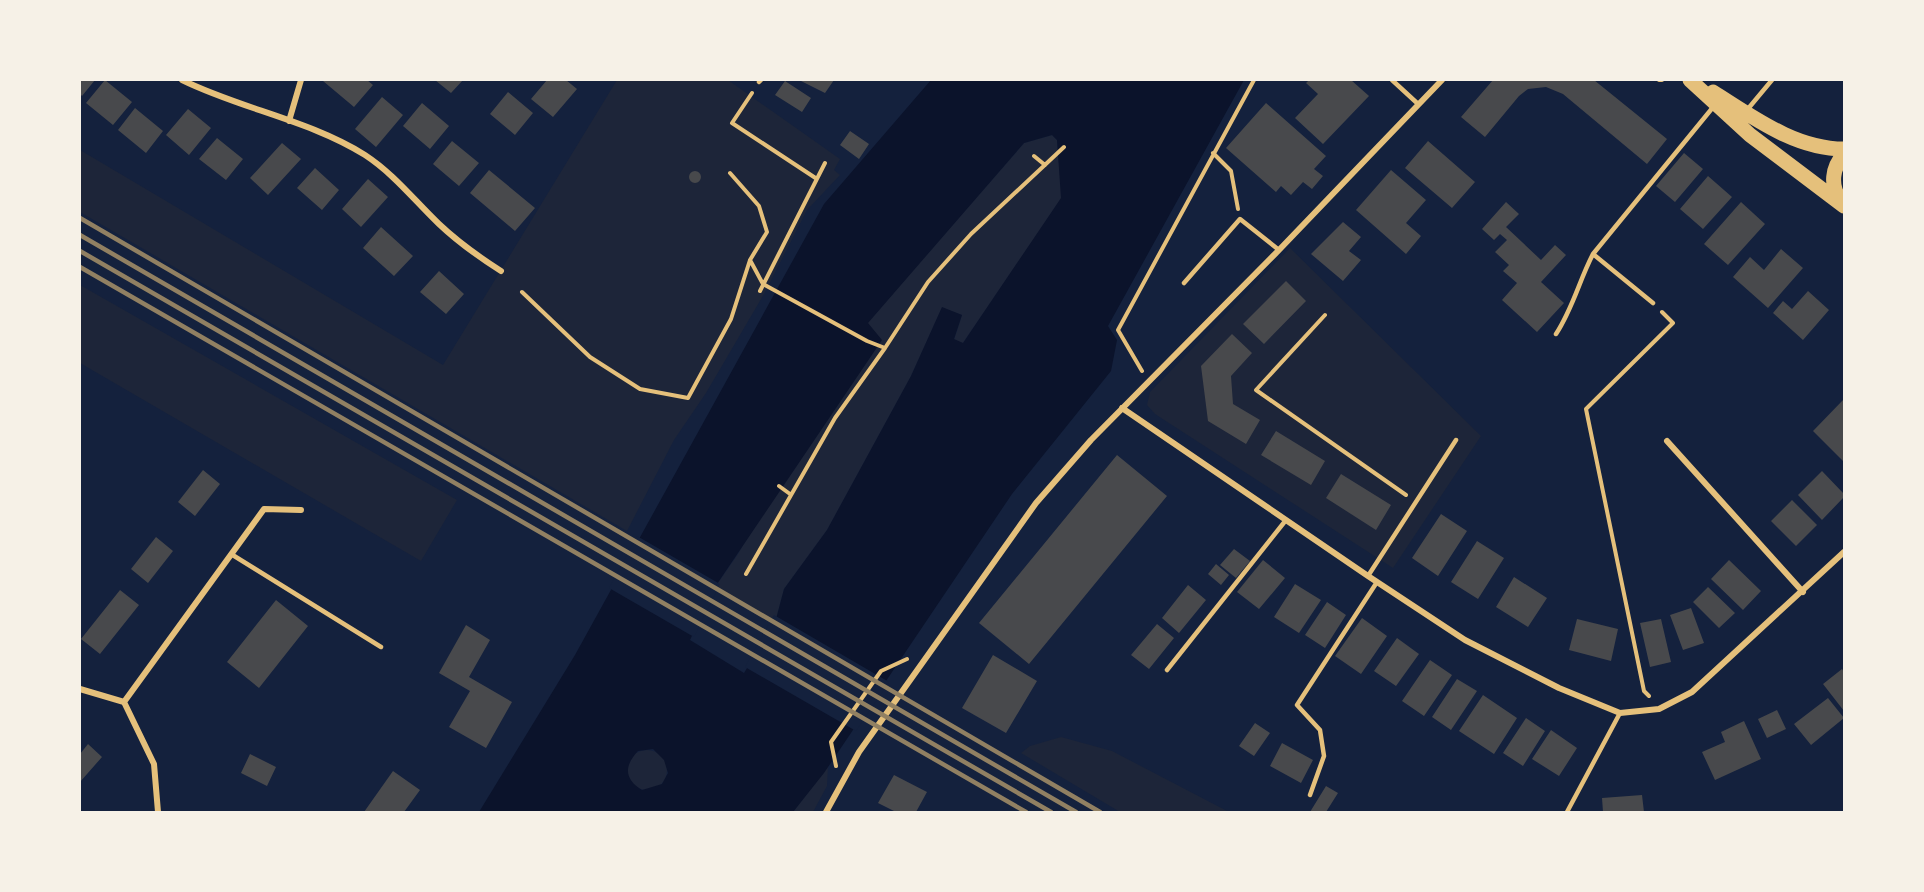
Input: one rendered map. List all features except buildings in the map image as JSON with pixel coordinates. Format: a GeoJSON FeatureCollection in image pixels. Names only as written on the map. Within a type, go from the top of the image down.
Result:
{"type":"FeatureCollection","features":[{"type":"Feature","properties":{"kind":"main road"},"geometry":{"type":"LineString","coordinates":[[1692,80],[1766,148],[1843,204]]}},
{"type":"Feature","properties":{"kind":"main road"},"geometry":{"type":"LineString","coordinates":[[1692,80],[1797,140],[1820,147],[1845,149]]}},
{"type":"Feature","properties":{"kind":"main road"},"geometry":{"type":"LineString","coordinates":[[1843,204],[1833,180],[1837,165],[1845,154]]}},
{"type":"Feature","properties":{"kind":"street"},"geometry":{"type":"LineString","coordinates":[[182,80],[209,93],[341,141],[399,181],[439,224],[472,252],[501,271]]}},
{"type":"Feature","properties":{"kind":"street"},"geometry":{"type":"LineString","coordinates":[[289,122],[302,80]]}},
{"type":"Feature","properties":{"kind":"street"},"geometry":{"type":"LineString","coordinates":[[826,813],[840,784],[1036,503],[1122,408],[1279,250],[1417,103],[1442,80]]}},
{"type":"Feature","properties":{"kind":"street"},"geometry":{"type":"LineString","coordinates":[[1122,408],[1465,640],[1559,688],[1620,713],[1659,709],[1692,692],[1845,552]]}},
{"type":"Feature","properties":{"kind":"street"},"geometry":{"type":"LineString","coordinates":[[1667,441],[1803,592]]}},
{"type":"Feature","properties":{"kind":"street"},"geometry":{"type":"LineString","coordinates":[[124,702],[264,509],[301,510]]}},
{"type":"Feature","properties":{"kind":"street"},"geometry":{"type":"LineString","coordinates":[[80,689],[124,702],[153,764],[158,813]]}},
{"type":"Feature","properties":{"kind":"lane"},"geometry":{"type":"LineString","coordinates":[[1392,80],[1417,103]]}},
{"type":"Feature","properties":{"kind":"lane"},"geometry":{"type":"LineString","coordinates":[[1746,112],[1772,80]]}},
{"type":"Feature","properties":{"kind":"lane"},"geometry":{"type":"LineString","coordinates":[[1556,334],[1571,312],[1582,277],[1593,254],[1716,104]]}},
{"type":"Feature","properties":{"kind":"lane"},"geometry":{"type":"LineString","coordinates":[[1184,283],[1240,219],[1279,250]]}},
{"type":"Feature","properties":{"kind":"lane"},"geometry":{"type":"LineString","coordinates":[[1593,254],[1653,303]]}},
{"type":"Feature","properties":{"kind":"lane"},"geometry":{"type":"LineString","coordinates":[[1368,576],[1456,440]]}},
{"type":"Feature","properties":{"kind":"lane"},"geometry":{"type":"LineString","coordinates":[[1167,670],[1286,520]]}},
{"type":"Feature","properties":{"kind":"lane"},"geometry":{"type":"LineString","coordinates":[[231,554],[381,647]]}},
{"type":"Feature","properties":{"kind":"lane"},"geometry":{"type":"LineString","coordinates":[[1310,795],[1324,756],[1322,739],[1320,730],[1297,705],[1377,582]]}},
{"type":"Feature","properties":{"kind":"lane"},"geometry":{"type":"LineString","coordinates":[[1567,813],[1620,713]]}},
{"type":"Feature","properties":{"kind":"path"},"geometry":{"type":"LineString","coordinates":[[1149,381],[1119,330],[1254,80]]}},
{"type":"Feature","properties":{"kind":"path"},"geometry":{"type":"LineString","coordinates":[[760,81],[732,123],[817,179]]}},
{"type":"Feature","properties":{"kind":"path"},"geometry":{"type":"LineString","coordinates":[[746,574],[835,418],[928,282],[971,234],[1064,147]]}},
{"type":"Feature","properties":{"kind":"path"},"geometry":{"type":"LineString","coordinates":[[1213,153],[1231,171],[1240,219]]}},
{"type":"Feature","properties":{"kind":"path"},"geometry":{"type":"LineString","coordinates":[[1034,156],[1045,165]]}},
{"type":"Feature","properties":{"kind":"path"},"geometry":{"type":"LineString","coordinates":[[760,291],[825,163]]}},
{"type":"Feature","properties":{"kind":"path"},"geometry":{"type":"LineString","coordinates":[[522,292],[590,357],[640,389],[688,398],[731,319],[750,260],[767,232],[759,206],[730,173]]}},
{"type":"Feature","properties":{"kind":"path"},"geometry":{"type":"LineString","coordinates":[[750,260],[763,284],[867,341],[885,348]]}},
{"type":"Feature","properties":{"kind":"path"},"geometry":{"type":"LineString","coordinates":[[1653,303],[1673,323],[1586,409],[1644,691],[1659,709]]}},
{"type":"Feature","properties":{"kind":"path"},"geometry":{"type":"LineString","coordinates":[[1325,315],[1256,390],[1416,502]]}},
{"type":"Feature","properties":{"kind":"path"},"geometry":{"type":"LineString","coordinates":[[779,486],[790,494]]}},
{"type":"Feature","properties":{"kind":"path"},"geometry":{"type":"LineString","coordinates":[[840,784],[831,742],[881,671],[933,648]]}},
{"type":"Feature","properties":{"kind":"shaded area"},"geometry":{"type":"Polygon","coordinates":[[[617,80],[728,80],[840,159],[834,170],[840,175],[807,210],[764,294],[706,393],[674,440],[627,531],[80,212],[80,150],[443,365],[617,80]]]}},
{"type":"Feature","properties":{"kind":"shaded area"},"geometry":{"type":"Polygon","coordinates":[[[931,80],[1244,80],[1108,326],[1117,340],[1111,371],[1012,494],[824,773],[793,812],[479,812],[575,655],[824,204],[931,80]],[[1052,135],[1024,143],[868,323],[882,340],[715,587],[690,640],[744,673],[775,623],[784,589],[827,530],[911,376],[942,307],[962,315],[954,339],[963,343],[1061,198],[1057,140],[1052,135]],[[653,749],[638,751],[628,767],[629,777],[642,790],[662,784],[668,773],[664,760],[653,749]]]}},
{"type":"Feature","properties":{"kind":"shaded area"},"geometry":{"type":"Polygon","coordinates":[[[1052,135],[1057,140],[1062,198],[963,343],[954,340],[962,315],[942,308],[911,376],[827,530],[784,589],[775,623],[715,587],[738,554],[867,323],[1024,143],[1052,135]]]}},
{"type":"Feature","properties":{"kind":"shaded area"},"geometry":{"type":"Polygon","coordinates":[[[1290,248],[1481,436],[1393,568],[1155,414],[1147,405],[1150,392],[1290,248]]]}},
{"type":"Feature","properties":{"kind":"shaded area"},"geometry":{"type":"Polygon","coordinates":[[[80,285],[457,500],[421,561],[80,363],[80,285]]]}},
{"type":"Feature","properties":{"kind":"shaded area"},"geometry":{"type":"Polygon","coordinates":[[[1061,737],[1112,751],[1229,812],[1120,812],[1021,753],[1030,746],[1061,737]]]}},
{"type":"Feature","properties":{"kind":"shaded area"},"geometry":{"type":"Polygon","coordinates":[[[647,750],[655,751],[661,756],[666,762],[666,778],[661,784],[655,789],[647,790],[639,789],[633,784],[628,778],[627,770],[628,762],[633,756],[639,751],[647,750]]]}},
{"type":"Feature","properties":{"kind":"shaded area"},"geometry":{"type":"Polygon","coordinates":[[[828,766],[827,786],[813,812],[793,812],[828,766]]]}},
{"type":"Feature","properties":{"kind":"pier"},"geometry":{"type":"Polygon","coordinates":[[[637,536],[720,584],[694,637],[609,588],[637,536]]]}},
{"type":"Feature","properties":{"kind":"pier"},"geometry":{"type":"Polygon","coordinates":[[[774,615],[889,682],[856,731],[745,667],[774,615]]]}},
{"type":"Feature","properties":{"kind":"railway"},"geometry":{"type":"LineString","coordinates":[[80,218],[1100,812]]}},
{"type":"Feature","properties":{"kind":"railway"},"geometry":{"type":"LineString","coordinates":[[80,235],[1076,812]]}},
{"type":"Feature","properties":{"kind":"railway"},"geometry":{"type":"LineString","coordinates":[[80,251],[1051,812]]}},
{"type":"Feature","properties":{"kind":"railway"},"geometry":{"type":"LineString","coordinates":[[80,267],[1026,812]]}}]}
